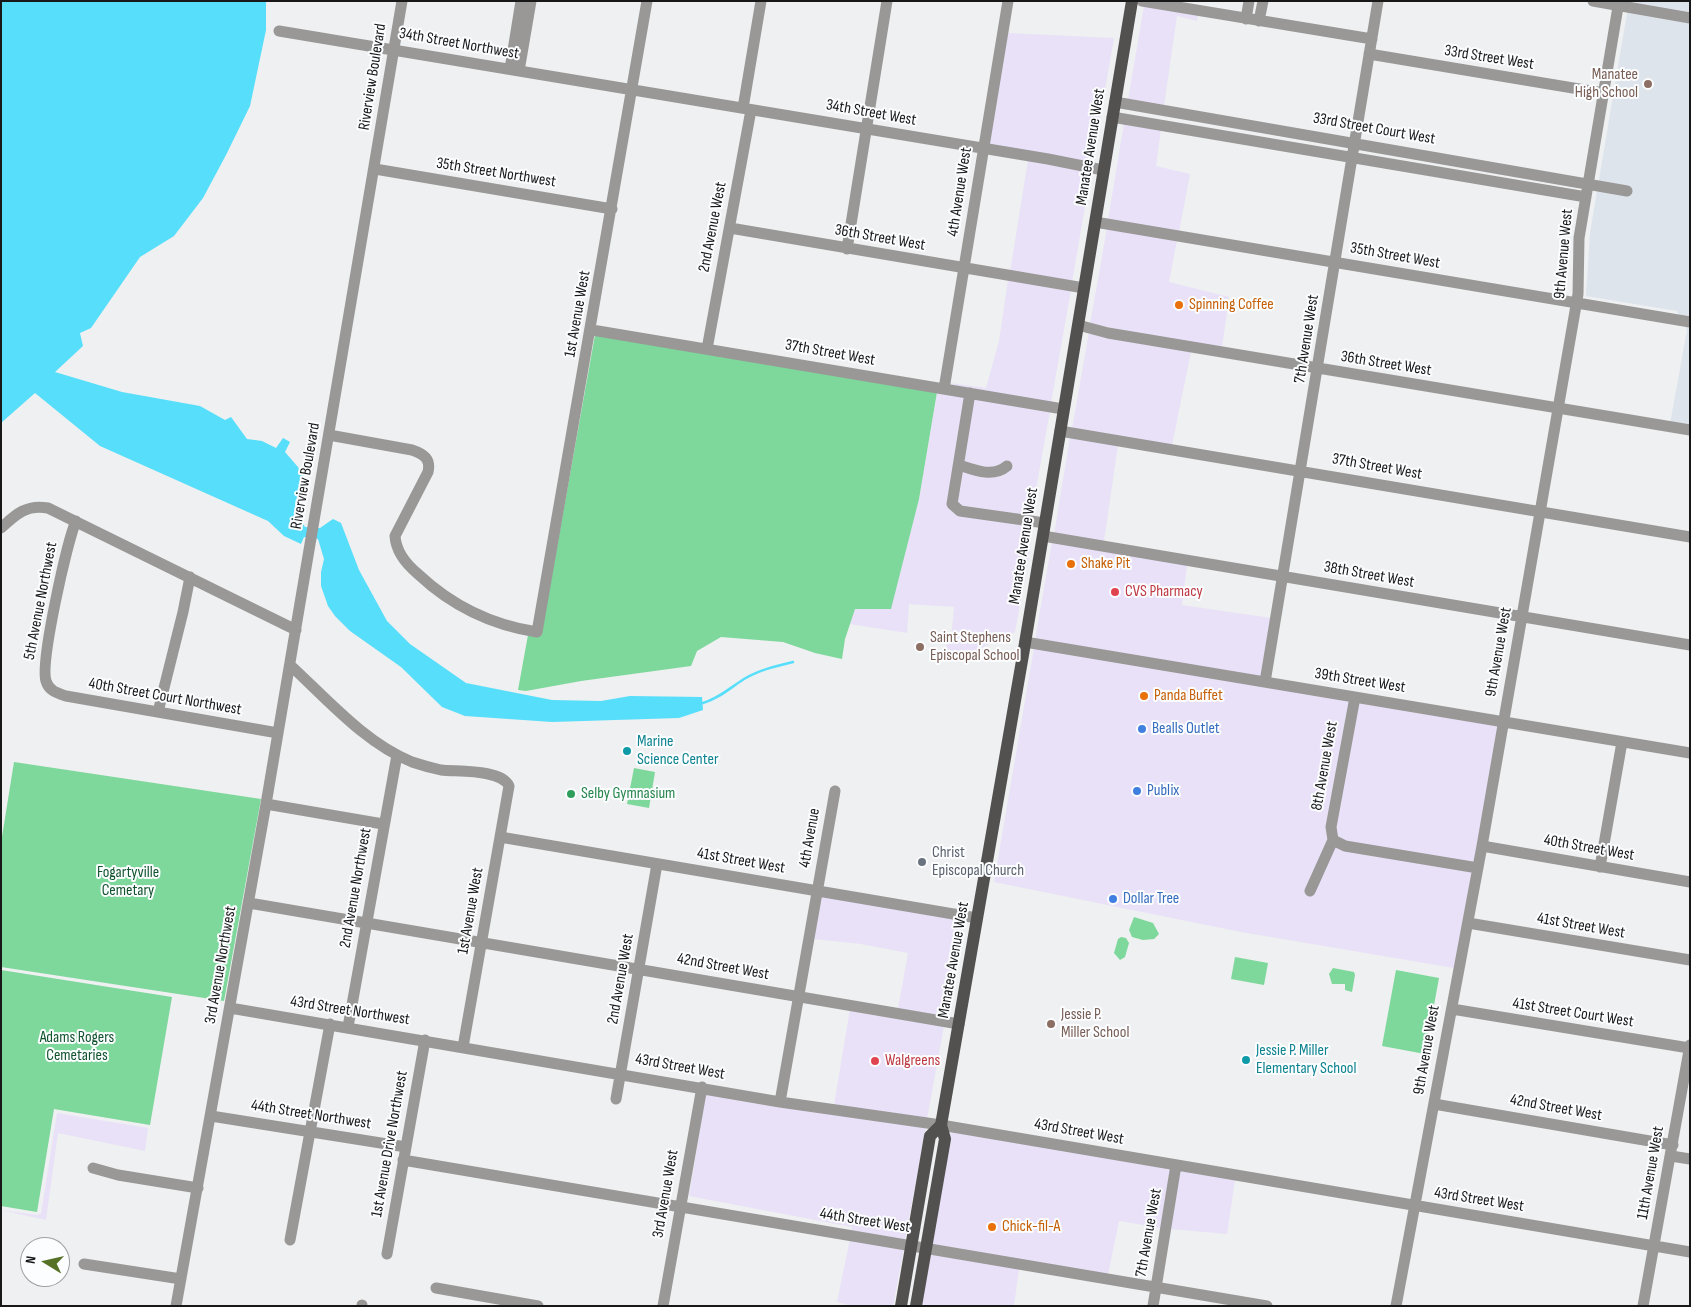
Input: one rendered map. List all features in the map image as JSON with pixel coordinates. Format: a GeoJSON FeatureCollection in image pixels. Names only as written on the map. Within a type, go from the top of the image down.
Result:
{"type":"FeatureCollection","features":[{"type":"Feature","properties":{"kind":"main road","name":"Manatee Avenue West"},"geometry":{"type":"LineString","coordinates":[[916,1306],[945,1139],[941,1125],[1025,642],[1132,1]]}},
{"type":"Feature","properties":{"kind":"main road","name":"Manatee Avenue West"},"geometry":{"type":"LineString","coordinates":[[900,1306],[930,1136],[941,1125]]}},
{"type":"Feature","properties":{"kind":"street","name":"Riverview Boulevard"},"geometry":{"type":"LineString","coordinates":[[296,630],[402,1]]}},
{"type":"Feature","properties":{"kind":"street"},"geometry":{"type":"LineString","coordinates":[[515,70],[521,1]]}},
{"type":"Feature","properties":{"kind":"street"},"geometry":{"type":"LineString","coordinates":[[515,70],[531,1]]}},
{"type":"Feature","properties":{"kind":"street","name":"1st Avenue West"},"geometry":{"type":"LineString","coordinates":[[329,435],[412,450],[425,456],[429,462],[428,472],[395,536],[395,544],[402,557],[433,588],[460,606],[496,623],[537,632],[592,330],[647,1]]}},
{"type":"Feature","properties":{"kind":"street","name":"2nd Avenue West"},"geometry":{"type":"LineString","coordinates":[[707,349],[730,228],[761,1]]}},
{"type":"Feature","properties":{"kind":"street"},"geometry":{"type":"LineString","coordinates":[[847,249],[888,1]]}},
{"type":"Feature","properties":{"kind":"street","name":"4th Avenue West"},"geometry":{"type":"LineString","coordinates":[[944,388],[1008,1]]}},
{"type":"Feature","properties":{"kind":"street"},"geometry":{"type":"LineString","coordinates":[[1142,1],[1372,39]]}},
{"type":"Feature","properties":{"kind":"street"},"geometry":{"type":"LineString","coordinates":[[1246,19],[1249,1]]}},
{"type":"Feature","properties":{"kind":"street"},"geometry":{"type":"LineString","coordinates":[[1259,21],[1263,1]]}},
{"type":"Feature","properties":{"kind":"street","name":"7th Avenue West"},"geometry":{"type":"LineString","coordinates":[[1265,682],[1319,369],[1378,1]]}},
{"type":"Feature","properties":{"kind":"street"},"geometry":{"type":"LineString","coordinates":[[1593,1],[1619,3],[1690,18]]}},
{"type":"Feature","properties":{"kind":"street","name":"9th Avenue West"},"geometry":{"type":"LineString","coordinates":[[1396,1306],[1468,923],[1541,511],[1576,303],[1579,238],[1619,3]]}},
{"type":"Feature","properties":{"kind":"street","name":"34th Street Northwest"},"geometry":{"type":"LineString","coordinates":[[279,31],[633,90]]}},
{"type":"Feature","properties":{"kind":"street","name":"33rd Street West"},"geometry":{"type":"LineString","coordinates":[[1369,54],[1603,93]]}},
{"type":"Feature","properties":{"kind":"street","name":"34th Street West"},"geometry":{"type":"LineString","coordinates":[[633,90],[1103,170]]}},
{"type":"Feature","properties":{"kind":"street","name":"33rd Street Court West"},"geometry":{"type":"LineString","coordinates":[[1115,102],[1588,182],[1627,191]]}},
{"type":"Feature","properties":{"kind":"street","name":"33rd Street Court West"},"geometry":{"type":"LineString","coordinates":[[1112,117],[1586,197]]}},
{"type":"Feature","properties":{"kind":"street","name":"35th Street Northwest"},"geometry":{"type":"LineString","coordinates":[[375,169],[612,209]]}},
{"type":"Feature","properties":{"kind":"street","name":"35th Street West"},"geometry":{"type":"LineString","coordinates":[[1095,222],[1690,322]]}},
{"type":"Feature","properties":{"kind":"street","name":"36th Street West"},"geometry":{"type":"LineString","coordinates":[[730,228],[1084,288]]}},
{"type":"Feature","properties":{"kind":"street","name":"36th Street West"},"geometry":{"type":"LineString","coordinates":[[1078,325],[1108,333],[1690,430]]}},
{"type":"Feature","properties":{"kind":"street","name":"37th Street West"},"geometry":{"type":"LineString","coordinates":[[592,330],[1063,409]]}},
{"type":"Feature","properties":{"kind":"street"},"geometry":{"type":"LineString","coordinates":[[970,393],[952,504],[958,510],[1045,523]]}},
{"type":"Feature","properties":{"kind":"street","name":"37th Street West"},"geometry":{"type":"LineString","coordinates":[[1060,431],[1690,537]]}},
{"type":"Feature","properties":{"kind":"street"},"geometry":{"type":"LineString","coordinates":[[959,464],[993,473],[1001,472],[1007,466]]}},
{"type":"Feature","properties":{"kind":"street"},"geometry":{"type":"LineString","coordinates":[[1,528],[24,508],[34,506],[48,508],[296,630]]}},
{"type":"Feature","properties":{"kind":"street","name":"5th Avenue Northwest"},"geometry":{"type":"LineString","coordinates":[[49,688],[45,677],[46,659],[63,564],[76,521]]}},
{"type":"Feature","properties":{"kind":"street","name":"38th Street West"},"geometry":{"type":"LineString","coordinates":[[1043,536],[1690,645]]}},
{"type":"Feature","properties":{"kind":"street"},"geometry":{"type":"LineString","coordinates":[[158,712],[184,612],[190,577]]}},
{"type":"Feature","properties":{"kind":"street","name":"3rd Avenue Northwest"},"geometry":{"type":"LineString","coordinates":[[176,1306],[296,630]]}},
{"type":"Feature","properties":{"kind":"street","name":"39th Street West"},"geometry":{"type":"LineString","coordinates":[[1025,642],[1690,753]]}},
{"type":"Feature","properties":{"kind":"street"},"geometry":{"type":"LineString","coordinates":[[290,665],[350,721],[397,755]]}},
{"type":"Feature","properties":{"kind":"street","name":"40th Street Court Northwest"},"geometry":{"type":"LineString","coordinates":[[49,688],[56,693],[66,696],[278,733]]}},
{"type":"Feature","properties":{"kind":"street","name":"8th Avenue West"},"geometry":{"type":"LineString","coordinates":[[1333,840],[1331,827],[1355,697]]}},
{"type":"Feature","properties":{"kind":"street"},"geometry":{"type":"LineString","coordinates":[[1600,867],[1622,742]]}},
{"type":"Feature","properties":{"kind":"street","name":"1st Avenue West"},"geometry":{"type":"LineString","coordinates":[[397,755],[432,768],[492,775],[507,781],[509,792],[463,1047]]}},
{"type":"Feature","properties":{"kind":"street","name":"2nd Avenue Northwest"},"geometry":{"type":"LineString","coordinates":[[348,1027],[397,755]]}},
{"type":"Feature","properties":{"kind":"street","name":"4th Avenue"},"geometry":{"type":"LineString","coordinates":[[817,891],[835,791]]}},
{"type":"Feature","properties":{"kind":"street"},"geometry":{"type":"LineString","coordinates":[[266,804],[384,824]]}},
{"type":"Feature","properties":{"kind":"street","name":"41st Street West"},"geometry":{"type":"LineString","coordinates":[[500,837],[978,918]]}},
{"type":"Feature","properties":{"kind":"street"},"geometry":{"type":"LineString","coordinates":[[1310,891],[1333,840],[1345,846],[1478,868]]}},
{"type":"Feature","properties":{"kind":"street","name":"40th Street West"},"geometry":{"type":"LineString","coordinates":[[1482,846],[1690,882]]}},
{"type":"Feature","properties":{"kind":"street","name":"2nd Avenue West"},"geometry":{"type":"LineString","coordinates":[[616,1099],[658,864]]}},
{"type":"Feature","properties":{"kind":"street"},"geometry":{"type":"LineString","coordinates":[[780,1102],[817,891]]}},
{"type":"Feature","properties":{"kind":"street","name":"42nd Street West"},"geometry":{"type":"LineString","coordinates":[[249,903],[959,1024]]}},
{"type":"Feature","properties":{"kind":"street","name":"41st Street West"},"geometry":{"type":"LineString","coordinates":[[1468,923],[1690,960]]}},
{"type":"Feature","properties":{"kind":"street","name":"43rd Street Northwest"},"geometry":{"type":"LineString","coordinates":[[230,1008],[463,1047]]}},
{"type":"Feature","properties":{"kind":"street","name":"41st Street Court West"},"geometry":{"type":"LineString","coordinates":[[1452,1009],[1690,1047]]}},
{"type":"Feature","properties":{"kind":"street"},"geometry":{"type":"LineString","coordinates":[[290,1240],[330,1024]]}},
{"type":"Feature","properties":{"kind":"street","name":"1st Avenue Drive Northwest"},"geometry":{"type":"LineString","coordinates":[[386,1254],[425,1040]]}},
{"type":"Feature","properties":{"kind":"street","name":"43rd Street West"},"geometry":{"type":"LineString","coordinates":[[463,1047],[780,1102],[941,1125],[1690,1252]]}},
{"type":"Feature","properties":{"kind":"street","name":"11th Avenue West"},"geometry":{"type":"LineString","coordinates":[[1643,1306],[1690,1047]]}},
{"type":"Feature","properties":{"kind":"street","name":"3rd Avenue West"},"geometry":{"type":"LineString","coordinates":[[663,1306],[702,1087]]}},
{"type":"Feature","properties":{"kind":"street","name":"42nd Street West"},"geometry":{"type":"LineString","coordinates":[[1434,1104],[1672,1150],[1690,1159]]}},
{"type":"Feature","properties":{"kind":"street","name":"44th Street Northwest"},"geometry":{"type":"LineString","coordinates":[[211,1116],[406,1147]]}},
{"type":"Feature","properties":{"kind":"street","name":"44th Street West"},"geometry":{"type":"LineString","coordinates":[[404,1160],[1267,1306]]}},
{"type":"Feature","properties":{"kind":"street","name":"7th Avenue West"},"geometry":{"type":"LineString","coordinates":[[1153,1306],[1176,1165]]}},
{"type":"Feature","properties":{"kind":"street"},"geometry":{"type":"LineString","coordinates":[[94,1168],[118,1175],[198,1188]]}},
{"type":"Feature","properties":{"kind":"street"},"geometry":{"type":"LineString","coordinates":[[84,1264],[181,1279]]}},
{"type":"Feature","properties":{"kind":"street"},"geometry":{"type":"LineString","coordinates":[[436,1288],[538,1306]]}},
{"type":"Feature","properties":{"kind":"shaded area","name":"Manatee High School"},"geometry":{"type":"Polygon","coordinates":[[[1629,1],[1690,1],[1690,427],[1670,424],[1687,330],[1677,311],[1586,296],[1590,233],[1629,1]]]}},
{"type":"Feature","properties":{"kind":"shaded area"},"geometry":{"type":"Polygon","coordinates":[[[1144,6],[1198,15],[1197,21],[1177,16],[1164,106],[1128,100],[1144,6]]]}},
{"type":"Feature","properties":{"kind":"shaded area"},"geometry":{"type":"Polygon","coordinates":[[[1008,33],[1114,38],[1092,164],[989,145],[1008,33]]]}},
{"type":"Feature","properties":{"kind":"shaded area"},"geometry":{"type":"Polygon","coordinates":[[[1124,123],[1161,129],[1156,166],[1190,174],[1179,232],[1108,220],[1124,123]]]}},
{"type":"Feature","properties":{"kind":"shaded area"},"geometry":{"type":"Polygon","coordinates":[[[1028,160],[1091,172],[1072,282],[1010,272],[1028,160]]]}},
{"type":"Feature","properties":{"kind":"shaded area"},"geometry":{"type":"Polygon","coordinates":[[[1107,228],[1177,240],[1169,282],[1229,297],[1222,348],[1090,324],[1107,228]]]}},
{"type":"Feature","properties":{"kind":"shaded area"},"geometry":{"type":"Polygon","coordinates":[[[1008,280],[1071,290],[1051,403],[949,385],[949,383],[986,388],[999,341],[1008,280]]]}},
{"type":"Feature","properties":{"kind":"shaded area"},"geometry":{"type":"Polygon","coordinates":[[[1089,332],[1191,352],[1172,445],[1072,429],[1089,332]]]}},
{"type":"Feature","properties":{"kind":"shaded area"},"geometry":{"type":"Polygon","coordinates":[[[937,392],[965,396],[949,509],[955,514],[1031,525],[1030,551],[1015,632],[954,661],[946,646],[951,640],[954,607],[909,604],[907,633],[850,624],[855,608],[919,499],[937,392]]]}},
{"type":"Feature","properties":{"kind":"shaded area"},"geometry":{"type":"Polygon","coordinates":[[[974,398],[1050,411],[1031,517],[961,507],[957,504],[962,470],[993,477],[1004,475],[1014,466],[1007,460],[998,468],[964,462],[974,398]]]}},
{"type":"Feature","properties":{"kind":"shaded area"},"geometry":{"type":"Polygon","coordinates":[[[1070,437],[1118,445],[1104,541],[1054,534],[1070,437]]]}},
{"type":"Feature","properties":{"kind":"shaded area"},"geometry":{"type":"Polygon","coordinates":[[[1052,542],[1187,565],[1182,605],[1271,618],[1261,677],[1035,640],[1052,542]]]}},
{"type":"Feature","properties":{"kind":"shaded area"},"geometry":{"type":"Polygon","coordinates":[[[1034,648],[1349,700],[1326,826],[1328,841],[1304,893],[1312,896],[1335,847],[1472,872],[1454,968],[1241,932],[994,882],[1034,648]]]}},
{"type":"Feature","properties":{"kind":"shaded area"},"geometry":{"type":"Polygon","coordinates":[[[1358,702],[1498,725],[1474,863],[1346,842],[1336,837],[1335,827],[1358,702]]]}},
{"type":"Feature","properties":{"kind":"shaded area"},"geometry":{"type":"Polygon","coordinates":[[[821,896],[963,919],[945,1018],[898,1009],[908,953],[861,944],[814,939],[821,896]]]}},
{"type":"Feature","properties":{"kind":"shaded area"},"geometry":{"type":"Polygon","coordinates":[[[850,1009],[944,1026],[927,1119],[834,1105],[850,1009]]]}},
{"type":"Feature","properties":{"kind":"shaded area"},"geometry":{"type":"Polygon","coordinates":[[[706,1092],[926,1127],[905,1240],[851,1231],[852,1227],[689,1196],[706,1092]]]}},
{"type":"Feature","properties":{"kind":"shaded area"},"geometry":{"type":"Polygon","coordinates":[[[57,1113],[148,1128],[145,1151],[58,1133],[46,1220],[1,1210],[41,1214],[57,1113]]]}},
{"type":"Feature","properties":{"kind":"shaded area"},"geometry":{"type":"Polygon","coordinates":[[[951,1131],[1171,1169],[1161,1228],[1119,1221],[1108,1275],[931,1244],[951,1131]]]}},
{"type":"Feature","properties":{"kind":"shaded area"},"geometry":{"type":"Polygon","coordinates":[[[1180,1170],[1235,1180],[1227,1234],[1170,1229],[1180,1170]]]}},
{"type":"Feature","properties":{"kind":"shaded area"},"geometry":{"type":"Polygon","coordinates":[[[850,1239],[904,1248],[893,1306],[852,1306],[837,1302],[850,1239]]]}},
{"type":"Feature","properties":{"kind":"shaded area"},"geometry":{"type":"Polygon","coordinates":[[[930,1253],[1019,1269],[1014,1306],[921,1306],[930,1253]]]}},
{"type":"Feature","properties":{"kind":"green space"},"geometry":{"type":"Polygon","coordinates":[[[595,335],[937,392],[919,499],[891,609],[855,609],[845,639],[842,659],[815,653],[783,642],[721,637],[697,651],[691,666],[581,681],[526,691],[518,690],[528,635],[541,636],[595,335]]]}},
{"type":"Feature","properties":{"kind":"green space","name":"Fogartyville Cemetary"},"geometry":{"type":"Polygon","coordinates":[[[14,762],[261,799],[224,1001],[1,967],[1,843],[14,762]]]}},
{"type":"Feature","properties":{"kind":"green space"},"geometry":{"type":"Polygon","coordinates":[[[634,768],[655,772],[649,808],[627,804],[634,768]]]}},
{"type":"Feature","properties":{"kind":"green space"},"geometry":{"type":"Polygon","coordinates":[[[1134,917],[1153,923],[1159,934],[1154,939],[1143,940],[1132,937],[1129,930],[1134,917]]]}},
{"type":"Feature","properties":{"kind":"green space"},"geometry":{"type":"Polygon","coordinates":[[[1121,937],[1126,938],[1129,943],[1125,957],[1120,960],[1114,953],[1118,939],[1121,937]]]}},
{"type":"Feature","properties":{"kind":"green space"},"geometry":{"type":"Polygon","coordinates":[[[1235,957],[1268,963],[1264,985],[1231,979],[1235,957]]]}},
{"type":"Feature","properties":{"kind":"green space"},"geometry":{"type":"Polygon","coordinates":[[[1333,968],[1354,972],[1352,992],[1345,990],[1345,984],[1332,984],[1329,974],[1333,968]]]}},
{"type":"Feature","properties":{"kind":"green space","name":"Adams Rogers Cemetaries"},"geometry":{"type":"Polygon","coordinates":[[[1,970],[172,997],[150,1125],[54,1109],[37,1212],[1,1206],[1,970]]]}},
{"type":"Feature","properties":{"kind":"green space"},"geometry":{"type":"Polygon","coordinates":[[[1396,970],[1439,978],[1425,1054],[1382,1046],[1396,970]]]}},
{"type":"Feature","properties":{"kind":"water"},"geometry":{"type":"Polygon","coordinates":[[[1,1],[266,1],[266,30],[250,106],[203,198],[174,236],[140,257],[91,328],[80,333],[83,346],[55,372],[122,392],[200,406],[225,420],[231,417],[247,439],[262,441],[276,448],[283,438],[290,442],[285,452],[304,474],[298,513],[305,527],[320,528],[333,519],[341,523],[359,570],[387,621],[410,644],[466,683],[552,700],[601,701],[630,696],[702,697],[703,710],[679,718],[552,722],[465,716],[442,707],[401,667],[350,631],[335,616],[328,606],[321,586],[321,572],[324,559],[318,539],[304,537],[301,544],[284,536],[268,521],[100,446],[35,393],[1,423],[1,1]]]}},
{"type":"Feature","properties":{"kind":"waterway"},"geometry":{"type":"LineString","coordinates":[[703,703],[719,696],[756,673],[793,662]]}},
{"type":"Feature","properties":{"kind":"place","name":"Manatee High School"},"geometry":{"type":"Point","coordinates":[1648,84]}},
{"type":"Feature","properties":{"kind":"place","name":"Spinning Coffee"},"geometry":{"type":"Point","coordinates":[1179,305]}},
{"type":"Feature","properties":{"kind":"place","name":"Shake Pit"},"geometry":{"type":"Point","coordinates":[1071,564]}},
{"type":"Feature","properties":{"kind":"place","name":"CVS Pharmacy"},"geometry":{"type":"Point","coordinates":[1115,592]}},
{"type":"Feature","properties":{"kind":"place","name":"Saint Stephens Episcopal School"},"geometry":{"type":"Point","coordinates":[920,647]}},
{"type":"Feature","properties":{"kind":"place","name":"Panda Buffet"},"geometry":{"type":"Point","coordinates":[1144,696]}},
{"type":"Feature","properties":{"kind":"place","name":"Bealls Outlet"},"geometry":{"type":"Point","coordinates":[1142,729]}},
{"type":"Feature","properties":{"kind":"place","name":"Marine Science Center"},"geometry":{"type":"Point","coordinates":[627,751]}},
{"type":"Feature","properties":{"kind":"place","name":"Publix"},"geometry":{"type":"Point","coordinates":[1137,791]}},
{"type":"Feature","properties":{"kind":"place","name":"Selby Gymnasium"},"geometry":{"type":"Point","coordinates":[571,794]}},
{"type":"Feature","properties":{"kind":"place","name":"Christ Episcopal Church"},"geometry":{"type":"Point","coordinates":[922,862]}},
{"type":"Feature","properties":{"kind":"place","name":"Dollar Tree"},"geometry":{"type":"Point","coordinates":[1113,899]}},
{"type":"Feature","properties":{"kind":"place","name":"Jessie P. Miller School"},"geometry":{"type":"Point","coordinates":[1051,1024]}},
{"type":"Feature","properties":{"kind":"place","name":"Jessie P. Miller Elementary School"},"geometry":{"type":"Point","coordinates":[1246,1060]}},
{"type":"Feature","properties":{"kind":"place","name":"Walgreens"},"geometry":{"type":"Point","coordinates":[875,1061]}},
{"type":"Feature","properties":{"kind":"place","name":"Chick-fil-A"},"geometry":{"type":"Point","coordinates":[992,1227]}}]}
